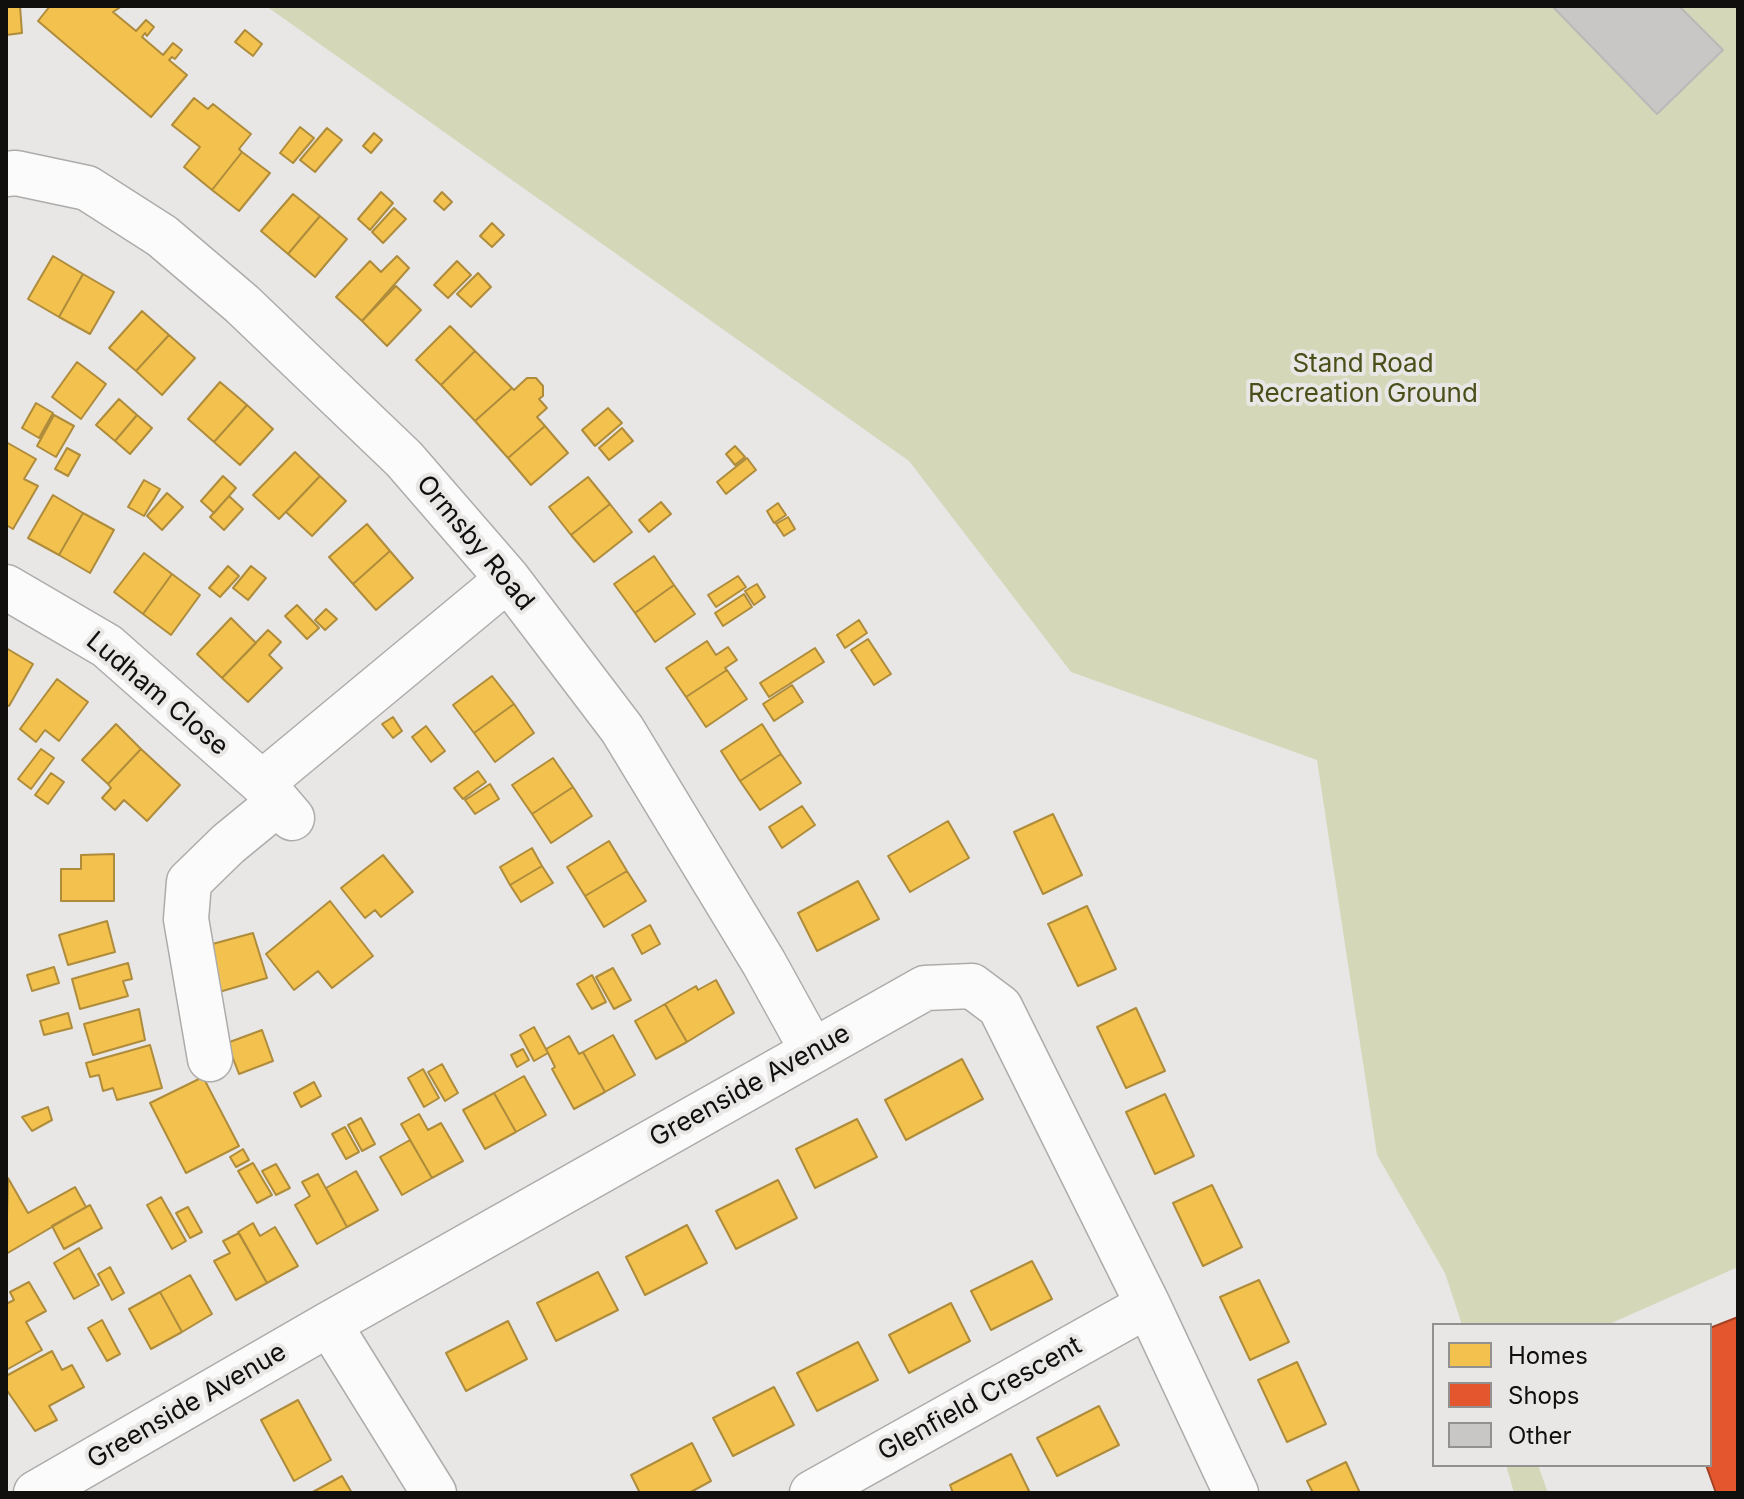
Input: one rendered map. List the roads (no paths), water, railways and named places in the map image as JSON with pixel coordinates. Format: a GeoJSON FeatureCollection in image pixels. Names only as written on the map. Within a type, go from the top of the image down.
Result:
{"type":"FeatureCollection","features":[{"type":"Feature","properties":{"kind":"street","name":"Ormsby Road"},"geometry":{"type":"LineString","coordinates":[[6,174],[16,173],[87,188],[162,236],[242,304],[404,459],[508,579],[622,729],[764,963],[812,1050]]}},
{"type":"Feature","properties":{"kind":"street"},"geometry":{"type":"LineString","coordinates":[[210,1059],[186,919],[189,882],[277,802],[508,579]]}},
{"type":"Feature","properties":{"kind":"street","name":"Ludham Close"},"geometry":{"type":"LineString","coordinates":[[6,587],[107,646],[277,802]]}},
{"type":"Feature","properties":{"kind":"street","name":"Greenside Avenue"},"geometry":{"type":"LineString","coordinates":[[36,1493],[925,988],[972,986],[1000,1007],[1148,1305],[1236,1493]]}},
{"type":"Feature","properties":{"kind":"street","name":"Glenfield Crescent"},"geometry":{"type":"LineString","coordinates":[[812,1493],[1148,1305]]}},
{"type":"Feature","properties":{"kind":"street"},"geometry":{"type":"LineString","coordinates":[[329,1324],[434,1493]]}},
{"type":"Feature","properties":{"kind":"park label","name":"Stand Road Recreation Ground"},"geometry":{"type":"Point","coordinates":[1363,379]}}]}
